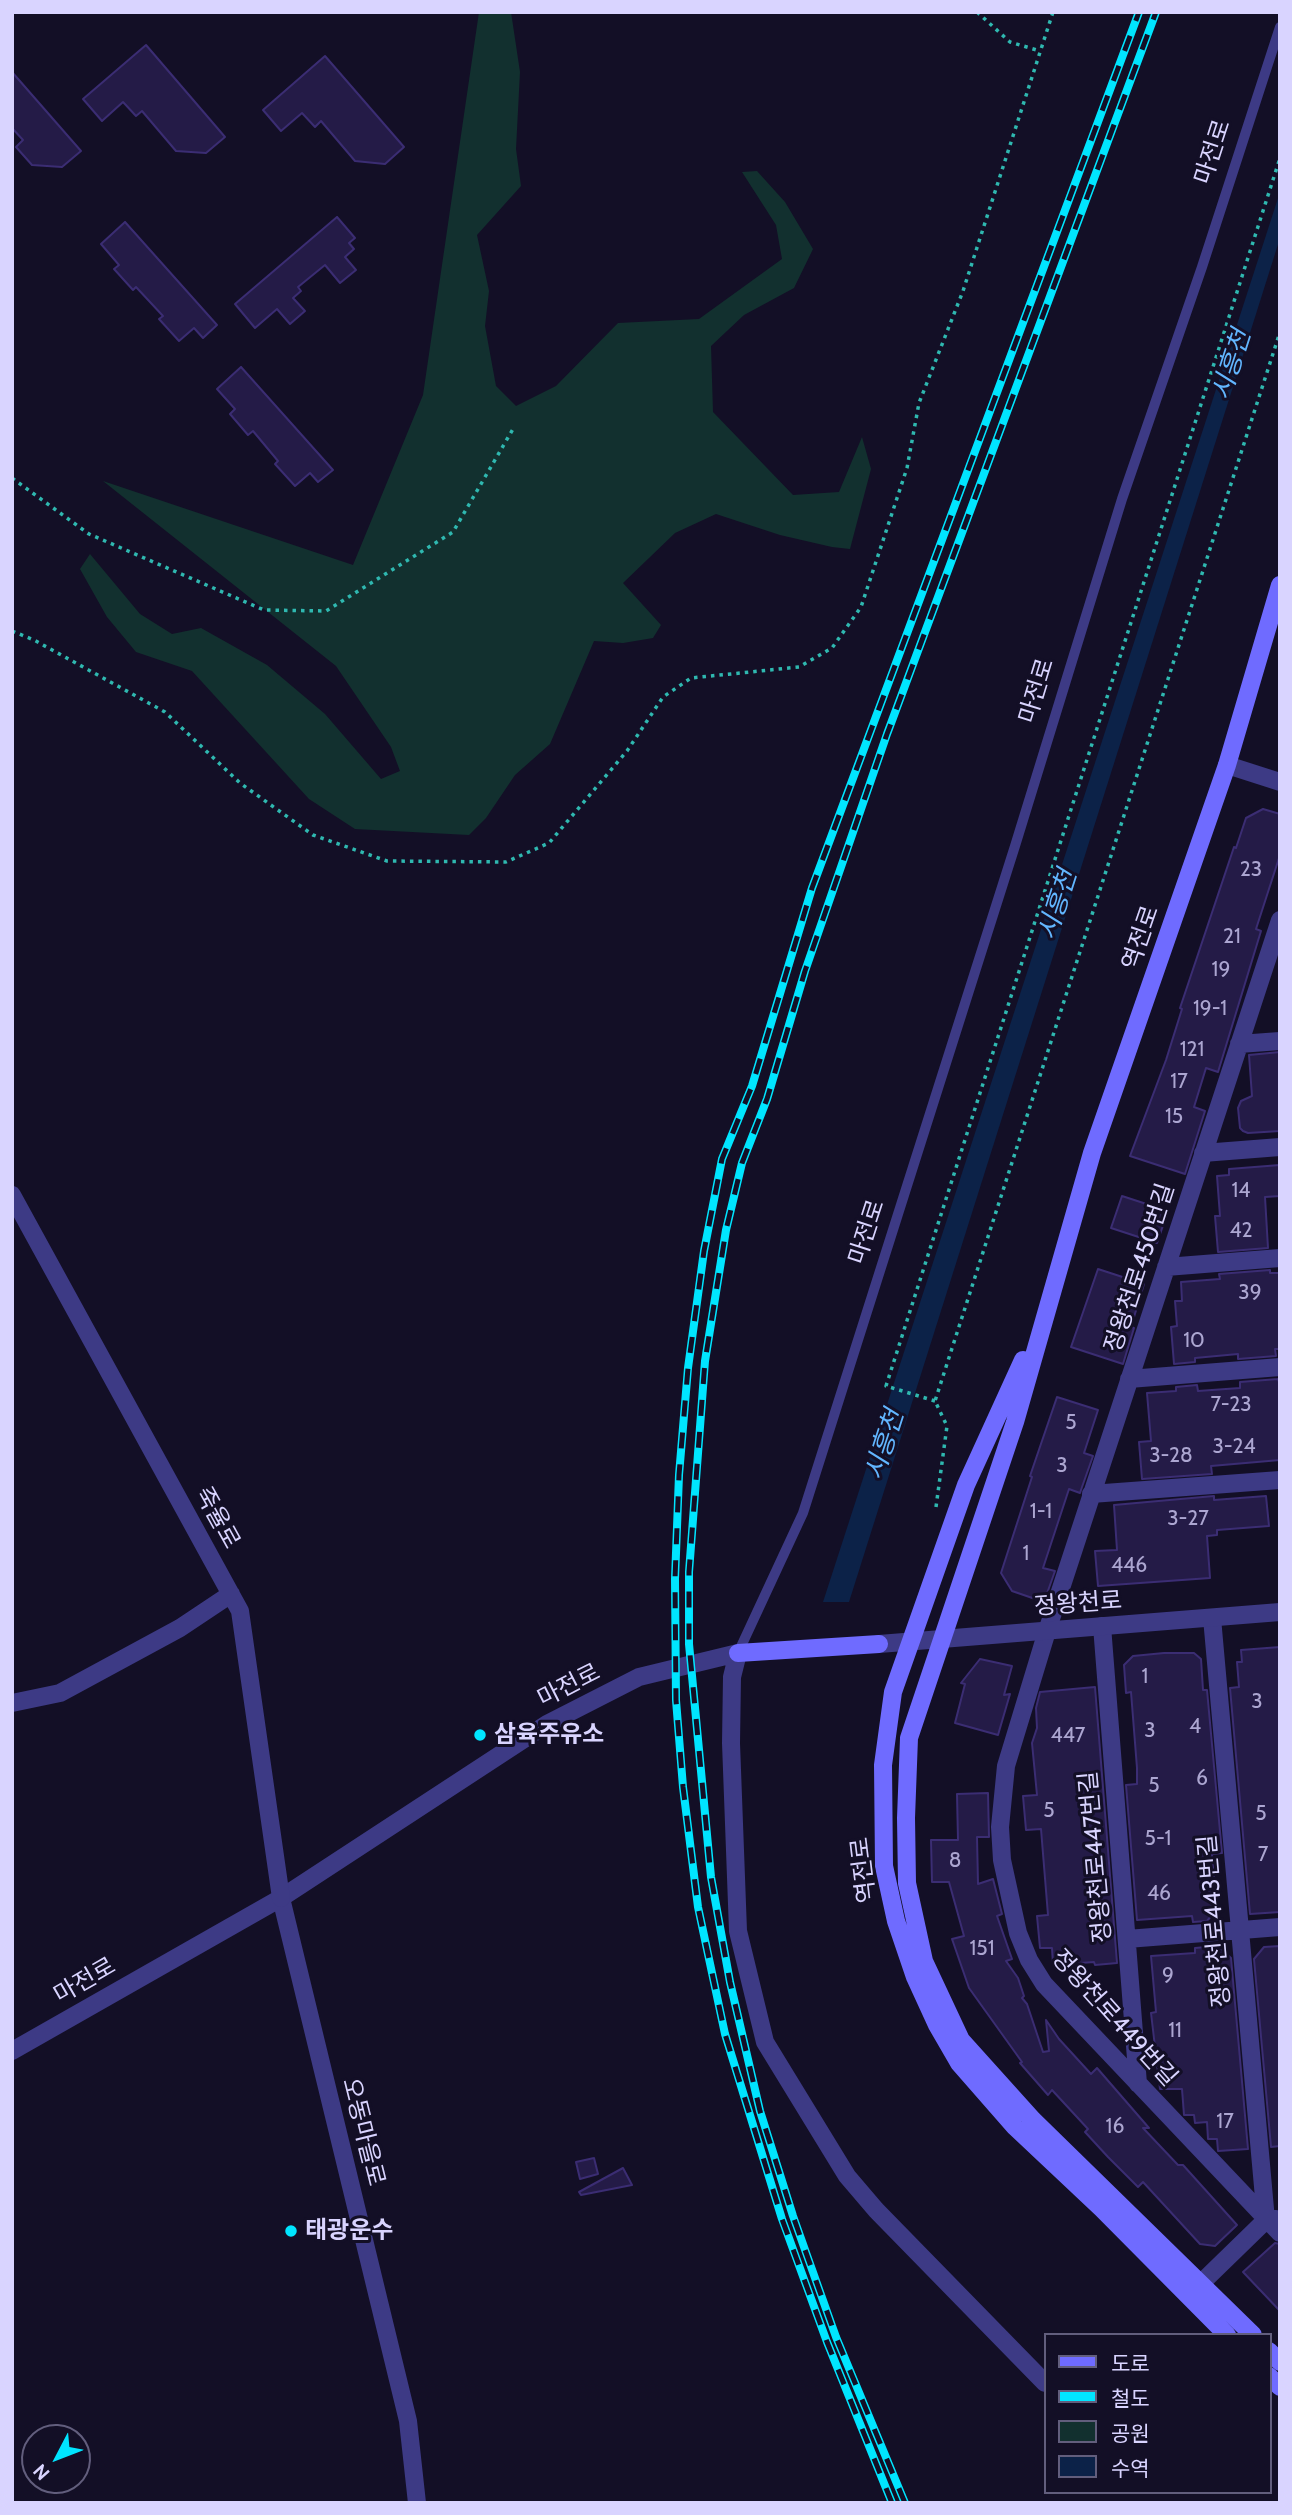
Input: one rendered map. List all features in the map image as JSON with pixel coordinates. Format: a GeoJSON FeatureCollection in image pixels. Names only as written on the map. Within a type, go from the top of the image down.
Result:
{"type":"FeatureCollection","features":[{"type":"Feature","properties":{"kind":"main road","name":"역전로"},"geometry":{"type":"LineString","coordinates":[[1251,2333],[1033,2120],[961,2040],[924,1961],[907,1883],[906,1818],[909,1738],[1011,1434],[1092,1153],[1227,765],[1280,584]]}},
{"type":"Feature","properties":{"kind":"main road","name":"역전로"},"geometry":{"type":"LineString","coordinates":[[1048,1306],[966,1485],[893,1692],[883,1765],[884,1866],[896,1921],[915,1977],[937,2025],[967,2072],[1015,2127],[1101,2208],[1225,2333]]}},
{"type":"Feature","properties":{"kind":"main road"},"geometry":{"type":"LineString","coordinates":[[738,1653],[879,1644]]}},
{"type":"Feature","properties":{"kind":"street"},"geometry":{"type":"LineString","coordinates":[[1227,765],[1280,782]]}},
{"type":"Feature","properties":{"kind":"street","name":"정왕천로450번길"},"geometry":{"type":"LineString","coordinates":[[1047,1631],[1279,923]]}},
{"type":"Feature","properties":{"kind":"street"},"geometry":{"type":"LineString","coordinates":[[1239,1045],[1280,1041]]}},
{"type":"Feature","properties":{"kind":"street"},"geometry":{"type":"LineString","coordinates":[[1203,1153],[1280,1147]]}},
{"type":"Feature","properties":{"kind":"street","name":"죽율로"},"geometry":{"type":"LineString","coordinates":[[12,1195],[240,1611],[281,1898]]}},
{"type":"Feature","properties":{"kind":"street"},"geometry":{"type":"LineString","coordinates":[[1166,1267],[1280,1258]]}},
{"type":"Feature","properties":{"kind":"street"},"geometry":{"type":"LineString","coordinates":[[1129,1379],[1280,1367]]}},
{"type":"Feature","properties":{"kind":"street"},"geometry":{"type":"LineString","coordinates":[[1091,1494],[1280,1480]]}},
{"type":"Feature","properties":{"kind":"street"},"geometry":{"type":"LineString","coordinates":[[12,1703],[60,1693],[180,1628],[231,1594]]}},
{"type":"Feature","properties":{"kind":"street","name":"정왕천로"},"geometry":{"type":"LineString","coordinates":[[879,1644],[1280,1612]]}},
{"type":"Feature","properties":{"kind":"street","name":"정왕천로443번길"},"geometry":{"type":"LineString","coordinates":[[1212,1618],[1241,1930],[1273,2219]]}},
{"type":"Feature","properties":{"kind":"street","name":"정왕천로447번길"},"geometry":{"type":"LineString","coordinates":[[1102,1626],[1138,2084]]}},
{"type":"Feature","properties":{"kind":"street","name":"정왕천로449번길"},"geometry":{"type":"LineString","coordinates":[[1047,1631],[1006,1766],[1003,1793],[1000,1827],[1002,1860],[1018,1933],[1029,1960],[1044,1984],[1138,2084],[1273,2219],[1280,2233]]}},
{"type":"Feature","properties":{"kind":"street","name":"마전로"},"geometry":{"type":"LineString","coordinates":[[12,2051],[281,1898],[547,1724],[639,1677],[738,1653]]}},
{"type":"Feature","properties":{"kind":"street"},"geometry":{"type":"LineString","coordinates":[[738,1653],[732,1677],[730,1743],[738,1931],[765,2042],[847,2176],[876,2210],[1044,2383]]}},
{"type":"Feature","properties":{"kind":"street","name":"오동마을로"},"geometry":{"type":"LineString","coordinates":[[281,1898],[408,2421],[417,2503]]}},
{"type":"Feature","properties":{"kind":"street"},"geometry":{"type":"LineString","coordinates":[[1127,1939],[1280,1927]]}},
{"type":"Feature","properties":{"kind":"street"},"geometry":{"type":"LineString","coordinates":[[1188,2297],[1273,2219]]}},
{"type":"Feature","properties":{"kind":"lane","name":"마전로"},"geometry":{"type":"LineString","coordinates":[[738,1653],[803,1513],[1122,499],[1202,267],[1280,27]]}},
{"type":"Feature","properties":{"kind":"path"},"geometry":{"type":"LineString","coordinates":[[977,12],[1010,42],[1040,51]]}},
{"type":"Feature","properties":{"kind":"path"},"geometry":{"type":"LineString","coordinates":[[12,631],[34,640],[165,712],[240,783],[313,835],[387,861],[506,862],[549,843],[627,751],[663,697],[691,678],[799,667],[832,648],[861,607],[907,468],[919,403],[962,291],[1053,12]]}},
{"type":"Feature","properties":{"kind":"path"},"geometry":{"type":"LineString","coordinates":[[935,1401],[886,1386],[1280,158]]}},
{"type":"Feature","properties":{"kind":"path"},"geometry":{"type":"LineString","coordinates":[[946,1544],[934,1520],[947,1426],[935,1401],[1280,331]]}},
{"type":"Feature","properties":{"kind":"path"},"geometry":{"type":"LineString","coordinates":[[12,478],[89,534],[264,610],[326,611],[453,532],[513,429]]}},
{"type":"Feature","properties":{"kind":"green space"},"geometry":{"type":"Polygon","coordinates":[[[479,12],[511,12],[520,72],[516,149],[521,186],[477,235],[489,291],[485,326],[496,386],[516,406],[556,386],[618,323],[699,319],[782,259],[776,225],[742,172],[757,171],[785,202],[813,249],[794,288],[744,315],[711,346],[713,412],[793,495],[839,492],[862,437],[871,469],[850,549],[780,535],[716,514],[675,533],[623,583],[661,625],[653,638],[623,643],[594,641],[550,744],[515,775],[486,818],[469,835],[355,829],[309,799],[192,671],[136,652],[107,617],[80,569],[90,554],[140,614],[172,634],[201,628],[267,665],[325,714],[381,779],[400,771],[391,747],[336,666],[103,481],[353,565],[423,395],[479,12]]]}},
{"type":"Feature","properties":{"kind":"water","name":"시흥천"},"geometry":{"type":"Polygon","coordinates":[[[1280,192],[1280,238],[849,1602],[823,1602],[1280,192]]]}},
{"type":"Feature","properties":{"kind":"building"},"geometry":{"type":"Polygon","coordinates":[[[146,45],[225,137],[206,153],[176,151],[142,111],[136,116],[123,102],[102,121],[83,99],[146,45]]]}},
{"type":"Feature","properties":{"kind":"building"},"geometry":{"type":"Polygon","coordinates":[[[325,56],[404,147],[385,164],[355,161],[321,121],[315,127],[302,113],[281,131],[263,110],[325,56]]]}},
{"type":"Feature","properties":{"kind":"building"},"geometry":{"type":"Polygon","coordinates":[[[12,72],[81,151],[62,167],[32,165],[16,147],[23,140],[12,128],[12,72]]]}},
{"type":"Feature","properties":{"kind":"building"},"geometry":{"type":"Polygon","coordinates":[[[337,217],[355,238],[349,243],[354,249],[345,257],[356,270],[340,283],[325,265],[298,287],[301,291],[293,298],[305,311],[290,324],[277,309],[255,328],[235,304],[337,217]]]}},
{"type":"Feature","properties":{"kind":"building"},"geometry":{"type":"Polygon","coordinates":[[[125,222],[217,325],[203,338],[194,328],[179,341],[159,319],[163,316],[136,287],[133,290],[114,269],[119,265],[101,244],[125,222]]]}},
{"type":"Feature","properties":{"kind":"building"},"geometry":{"type":"Polygon","coordinates":[[[241,367],[333,470],[318,482],[310,473],[295,486],[275,464],[278,461],[253,431],[248,435],[230,414],[235,409],[217,389],[241,367]]]}},
{"type":"Feature","properties":{"kind":"building"},"geometry":{"type":"Polygon","coordinates":[[[1263,809],[1280,814],[1280,855],[1256,929],[1261,931],[1218,1072],[1206,1068],[1194,1107],[1205,1111],[1185,1174],[1130,1156],[1166,1060],[1182,1009],[1180,1008],[1234,847],[1236,848],[1246,818],[1263,809]]]}},
{"type":"Feature","properties":{"kind":"building"},"geometry":{"type":"Polygon","coordinates":[[[1280,1052],[1280,1131],[1243,1131],[1240,1128],[1238,1108],[1241,1101],[1252,1096],[1249,1055],[1280,1052]]]}},
{"type":"Feature","properties":{"kind":"building"},"geometry":{"type":"Polygon","coordinates":[[[1280,1165],[1280,1196],[1265,1197],[1268,1248],[1218,1252],[1215,1216],[1220,1216],[1217,1176],[1229,1175],[1229,1169],[1280,1165]]]}},
{"type":"Feature","properties":{"kind":"building"},"geometry":{"type":"Polygon","coordinates":[[[1122,1196],[1168,1211],[1157,1243],[1111,1228],[1122,1196]]]}},
{"type":"Feature","properties":{"kind":"building"},"geometry":{"type":"Polygon","coordinates":[[[1098,1269],[1144,1284],[1123,1364],[1071,1347],[1098,1269]]]}},
{"type":"Feature","properties":{"kind":"building"},"geometry":{"type":"Polygon","coordinates":[[[1270,1270],[1270,1273],[1280,1273],[1280,1349],[1275,1349],[1276,1356],[1238,1359],[1238,1354],[1195,1358],[1195,1362],[1174,1364],[1171,1327],[1177,1326],[1175,1301],[1182,1301],[1181,1282],[1220,1279],[1219,1274],[1270,1270]]]}},
{"type":"Feature","properties":{"kind":"building"},"geometry":{"type":"Polygon","coordinates":[[[1278,1379],[1280,1460],[1211,1466],[1212,1474],[1142,1479],[1139,1442],[1151,1441],[1147,1393],[1176,1391],[1176,1387],[1197,1385],[1198,1391],[1240,1388],[1240,1382],[1278,1379]]]}},
{"type":"Feature","properties":{"kind":"building"},"geometry":{"type":"Polygon","coordinates":[[[1057,1397],[1098,1410],[1084,1453],[1093,1456],[1080,1493],[1069,1489],[1043,1568],[1055,1571],[1044,1602],[1012,1591],[1001,1573],[1057,1397]]]}},
{"type":"Feature","properties":{"kind":"building"},"geometry":{"type":"Polygon","coordinates":[[[1214,1496],[1214,1500],[1266,1496],[1269,1526],[1217,1530],[1217,1535],[1207,1536],[1210,1578],[1098,1586],[1095,1551],[1117,1550],[1114,1505],[1214,1496]]]}},
{"type":"Feature","properties":{"kind":"building"},"geometry":{"type":"Polygon","coordinates":[[[1280,1647],[1280,1912],[1250,1914],[1230,1688],[1239,1687],[1237,1662],[1242,1662],[1241,1650],[1280,1647]]]}},
{"type":"Feature","properties":{"kind":"building"},"geometry":{"type":"Polygon","coordinates":[[[1194,1653],[1201,1659],[1203,1690],[1207,1690],[1222,1853],[1212,1854],[1216,1910],[1207,1921],[1193,1922],[1192,1916],[1137,1920],[1126,1785],[1137,1784],[1137,1768],[1131,1692],[1126,1693],[1124,1665],[1133,1656],[1194,1653]]]}},
{"type":"Feature","properties":{"kind":"building"},"geometry":{"type":"Polygon","coordinates":[[[980,1659],[1012,1666],[1004,1695],[1010,1694],[998,1735],[955,1723],[965,1684],[961,1683],[980,1659]]]}},
{"type":"Feature","properties":{"kind":"building"},"geometry":{"type":"Polygon","coordinates":[[[1095,1687],[1117,1963],[1053,1965],[1052,1948],[1040,1948],[1037,1916],[1048,1915],[1041,1829],[1026,1830],[1023,1796],[1037,1795],[1032,1743],[1037,1728],[1036,1708],[1040,1692],[1095,1687]]]}},
{"type":"Feature","properties":{"kind":"building"},"geometry":{"type":"Polygon","coordinates":[[[988,1793],[989,1837],[977,1837],[978,1884],[993,1879],[1002,1914],[997,1916],[1012,1959],[1006,1961],[1018,1978],[1024,1996],[1022,1998],[1027,2004],[1043,2052],[1049,2051],[1046,2020],[1059,2039],[1091,2074],[1097,2068],[1149,2128],[1143,2128],[1178,2165],[1183,2165],[1237,2225],[1215,2246],[1200,2244],[1143,2182],[1138,2187],[1108,2157],[1085,2132],[1088,2129],[1052,2090],[1048,2095],[1020,2063],[1022,2062],[969,1988],[952,1939],[964,1936],[949,1882],[932,1882],[931,1840],[958,1840],[957,1794],[988,1793]]]}},
{"type":"Feature","properties":{"kind":"building"},"geometry":{"type":"Polygon","coordinates":[[[1218,1946],[1231,1958],[1248,2149],[1218,2151],[1217,2139],[1208,2139],[1207,2122],[1195,2123],[1194,2115],[1184,2115],[1182,2089],[1160,2089],[1151,2013],[1156,2012],[1151,1956],[1195,1953],[1195,1948],[1218,1946]]]}},
{"type":"Feature","properties":{"kind":"building"},"geometry":{"type":"Polygon","coordinates":[[[1280,1946],[1280,2146],[1271,2147],[1254,1959],[1264,1947],[1280,1946]]]}},
{"type":"Feature","properties":{"kind":"building"},"geometry":{"type":"Polygon","coordinates":[[[594,2158],[598,2174],[580,2179],[576,2162],[594,2158]]]}},
{"type":"Feature","properties":{"kind":"building"},"geometry":{"type":"Polygon","coordinates":[[[623,2168],[632,2185],[581,2195],[579,2192],[623,2168]]]}},
{"type":"Feature","properties":{"kind":"building"},"geometry":{"type":"Polygon","coordinates":[[[1275,2243],[1280,2244],[1280,2311],[1243,2272],[1275,2243]]]}},
{"type":"Feature","properties":{"kind":"railway"},"geometry":{"type":"LineString","coordinates":[[892,2503],[827,2342],[782,2219],[725,2034],[698,1907],[683,1787],[676,1700],[675,1579],[679,1475],[688,1368],[704,1251],[722,1159],[752,1086],[812,888],[1139,12]]}},
{"type":"Feature","properties":{"kind":"railway"},"geometry":{"type":"LineString","coordinates":[[905,2503],[836,2337],[793,2216],[760,2111],[730,1982],[711,1877],[689,1644],[689,1572],[705,1361],[726,1230],[742,1163],[767,1099],[805,971],[887,734],[1156,12]]}},
{"type":"Feature","properties":{"kind":"place","name":"삼육주유소"},"geometry":{"type":"Point","coordinates":[480,1735]}},
{"type":"Feature","properties":{"kind":"place","name":"태광운수"},"geometry":{"type":"Point","coordinates":[291,2231]}}]}
